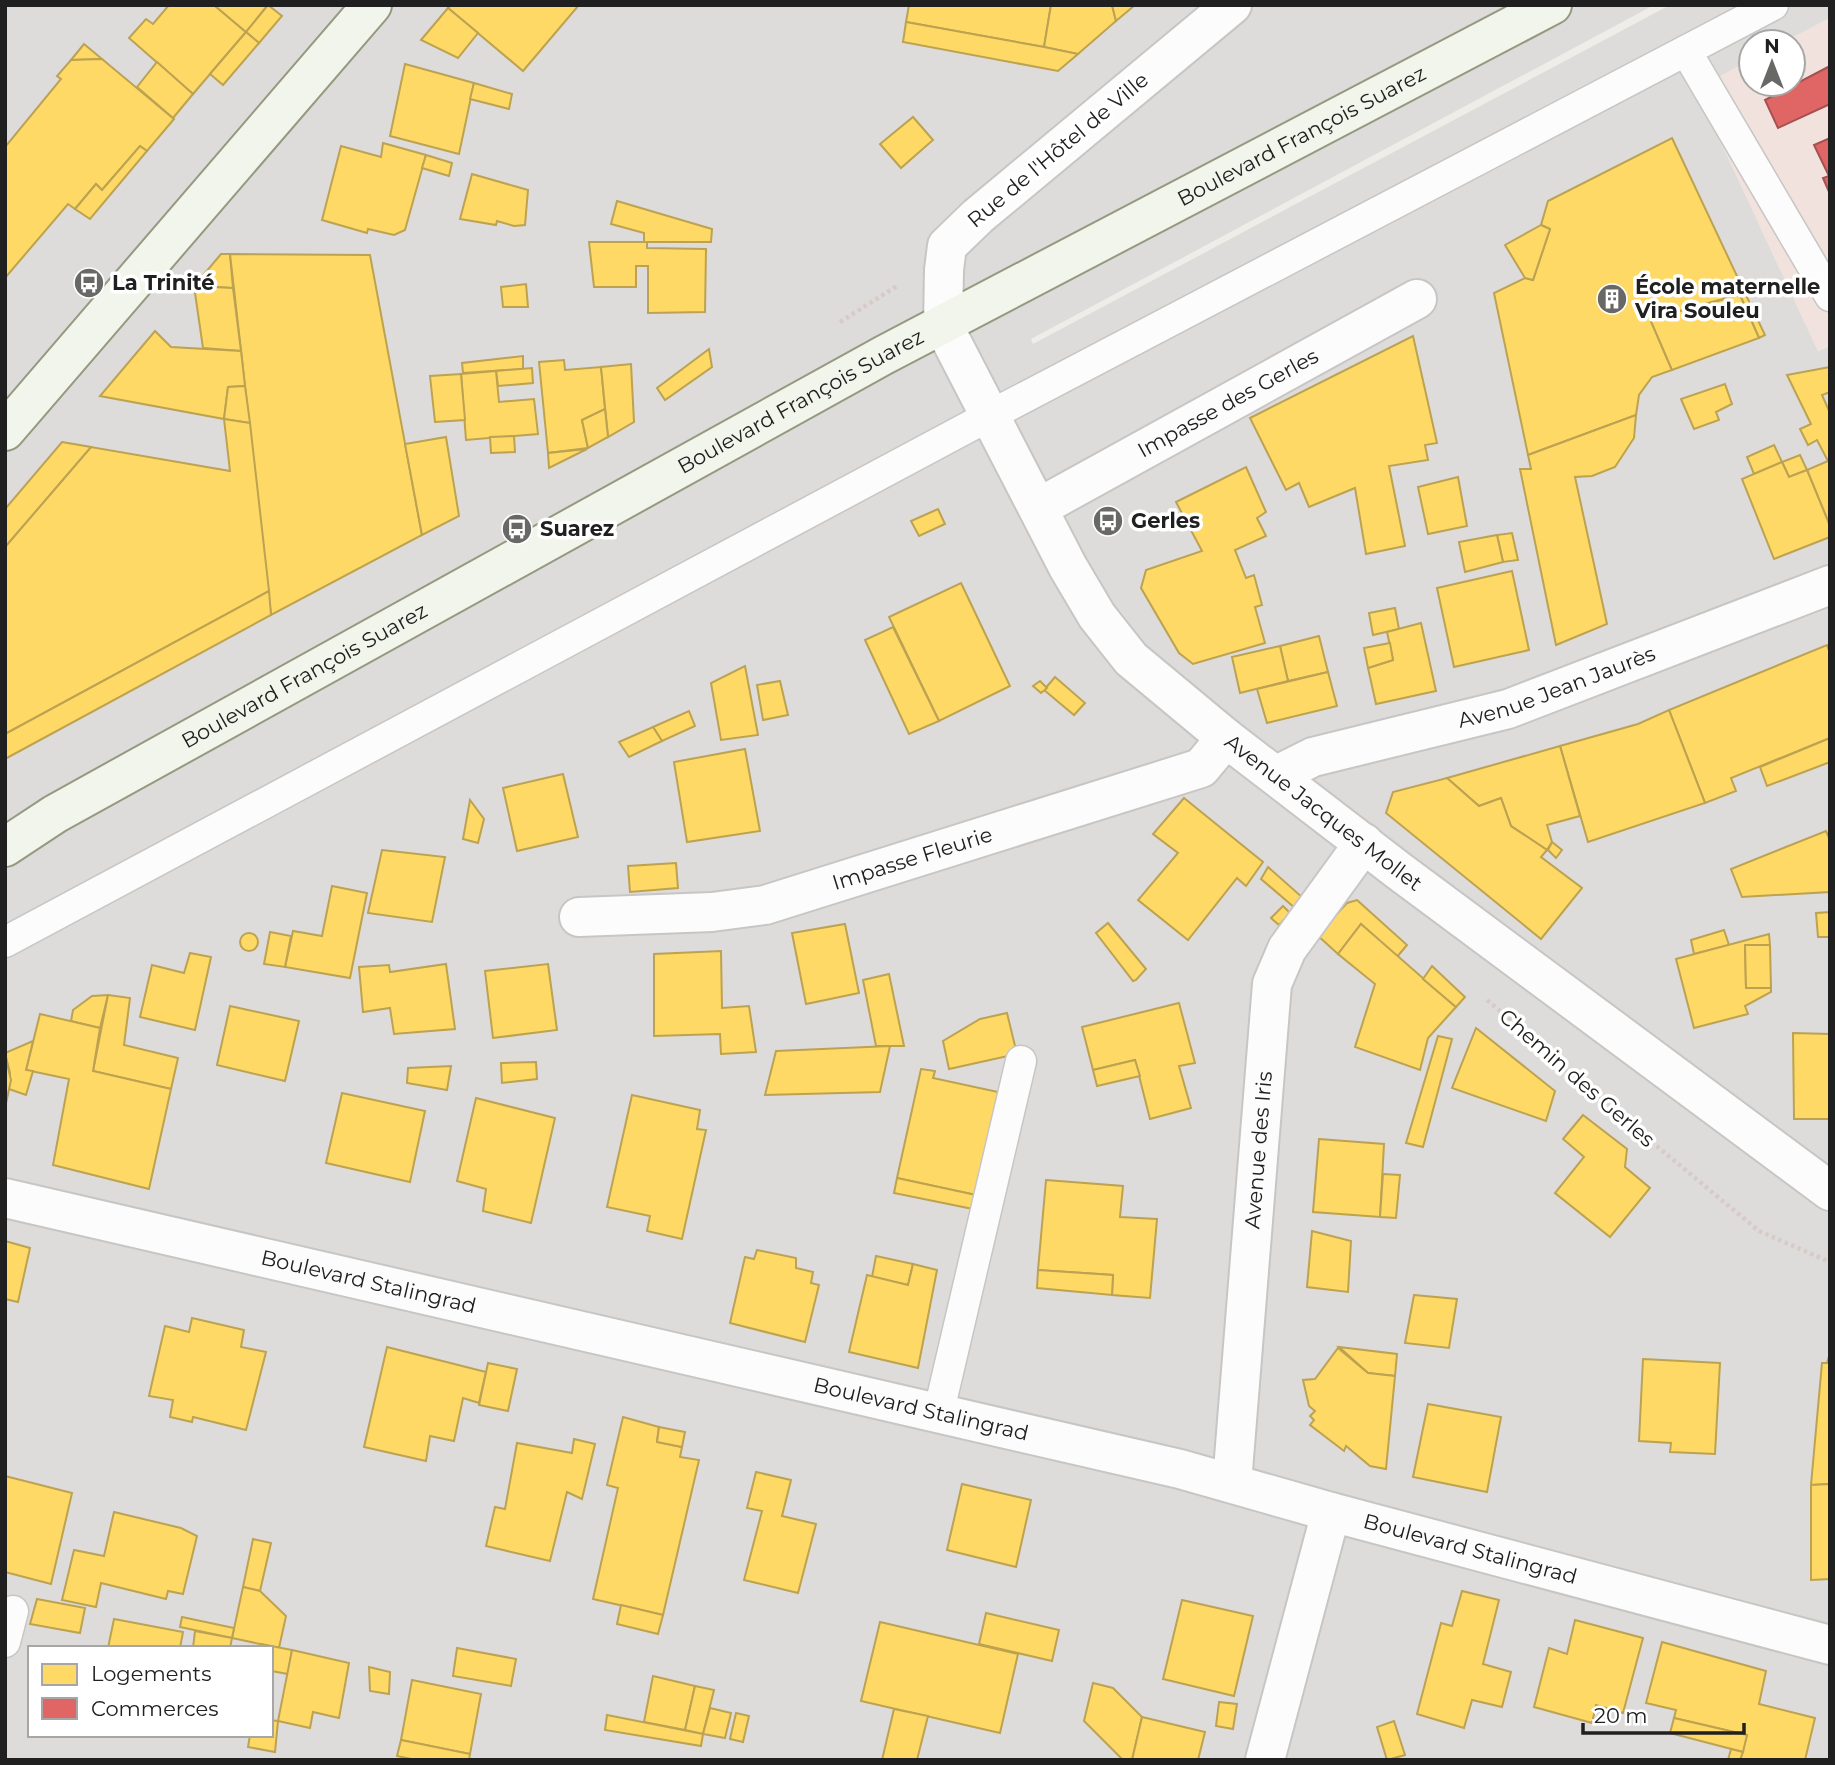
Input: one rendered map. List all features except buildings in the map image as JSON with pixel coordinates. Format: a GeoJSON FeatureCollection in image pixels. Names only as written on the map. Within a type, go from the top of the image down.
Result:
{"type":"FeatureCollection","features":[{"type":"Feature","properties":{"kind":"main road"},"geometry":{"type":"LineString","coordinates":[[5,431],[372,5]]}},
{"type":"Feature","properties":{"kind":"main road","name":"Boulevard François Suarez"},"geometry":{"type":"LineString","coordinates":[[5,847],[55,814],[943,325],[1552,5]]}},
{"type":"Feature","properties":{"kind":"main road","name":"Boulevard François Suarez"},"geometry":{"type":"LineString","coordinates":[[5,824],[55,814]]}},
{"type":"Feature","properties":{"kind":"street","name":"Rue de l'Hôtel de Ville"},"geometry":{"type":"LineString","coordinates":[[943,325],[947,246],[978,216],[1232,5]]}},
{"type":"Feature","properties":{"kind":"street","name":"Impasse des Gerles"},"geometry":{"type":"LineString","coordinates":[[1038,508],[1417,299]]}},
{"type":"Feature","properties":{"kind":"street","name":"Avenue Jacques Mollet"},"geometry":{"type":"LineString","coordinates":[[943,325],[1097,616],[1131,659],[1226,738],[1364,844],[1830,1191]]}},
{"type":"Feature","properties":{"kind":"street","name":"Avenue Jean Jaurès"},"geometry":{"type":"LineString","coordinates":[[1277,775],[1313,757],[1508,709],[1830,585]]}},
{"type":"Feature","properties":{"kind":"street","name":"Impasse Fleurie"},"geometry":{"type":"LineString","coordinates":[[579,917],[712,912],[765,905],[1200,768],[1226,738]]}},
{"type":"Feature","properties":{"kind":"street","name":"Avenue des Iris"},"geometry":{"type":"LineString","coordinates":[[1231,1483],[1272,984],[1287,948],[1364,844]]}},
{"type":"Feature","properties":{"kind":"street","name":"Boulevard Stalingrad"},"geometry":{"type":"LineString","coordinates":[[5,1198],[1231,1483],[1830,1645]]}},
{"type":"Feature","properties":{"kind":"street"},"geometry":{"type":"LineString","coordinates":[[1265,1760],[1331,1512]]}},
{"type":"Feature","properties":{"kind":"lane"},"geometry":{"type":"LineString","coordinates":[[5,942],[989,416],[1773,5]]}},
{"type":"Feature","properties":{"kind":"lane"},"geometry":{"type":"LineString","coordinates":[[1686,51],[1830,296]]}},
{"type":"Feature","properties":{"kind":"lane"},"geometry":{"type":"LineString","coordinates":[[938,1415],[1021,1061]]}},
{"type":"Feature","properties":{"kind":"lane"},"geometry":{"type":"LineString","coordinates":[[5,1642],[13,1611]]}},
{"type":"Feature","properties":{"kind":"path","name":"Chemin des Gerles"},"geometry":{"type":"LineString","coordinates":[[1481,995],[1522,1029],[1547,1055],[1759,1231],[1830,1262]]}},
{"type":"Feature","properties":{"kind":"shaded area"},"geometry":{"type":"Polygon","coordinates":[[[5,5],[1654,5],[1031,339],[1033,344],[1670,5],[1830,5],[1830,18],[1807,30],[1737,28],[1737,67],[1696,89],[1818,351],[1830,346],[1830,1760],[5,1760],[5,5]]]}},
{"type":"Feature","properties":{"kind":"shaded area"},"geometry":{"type":"Polygon","coordinates":[[[1830,18],[1830,345],[1818,351],[1696,89],[1737,67],[1737,98],[1807,98],[1807,30],[1830,18]]]}},
{"type":"Feature","properties":{"kind":"place","name":"La Trinité"},"geometry":{"type":"Point","coordinates":[89,283]}},
{"type":"Feature","properties":{"kind":"place","name":"École maternelle Vira Souleu"},"geometry":{"type":"Point","coordinates":[1612,299]}},
{"type":"Feature","properties":{"kind":"place","name":"Gerles"},"geometry":{"type":"Point","coordinates":[1108,521]}},
{"type":"Feature","properties":{"kind":"place","name":"Suarez"},"geometry":{"type":"Point","coordinates":[517,529]}}]}
